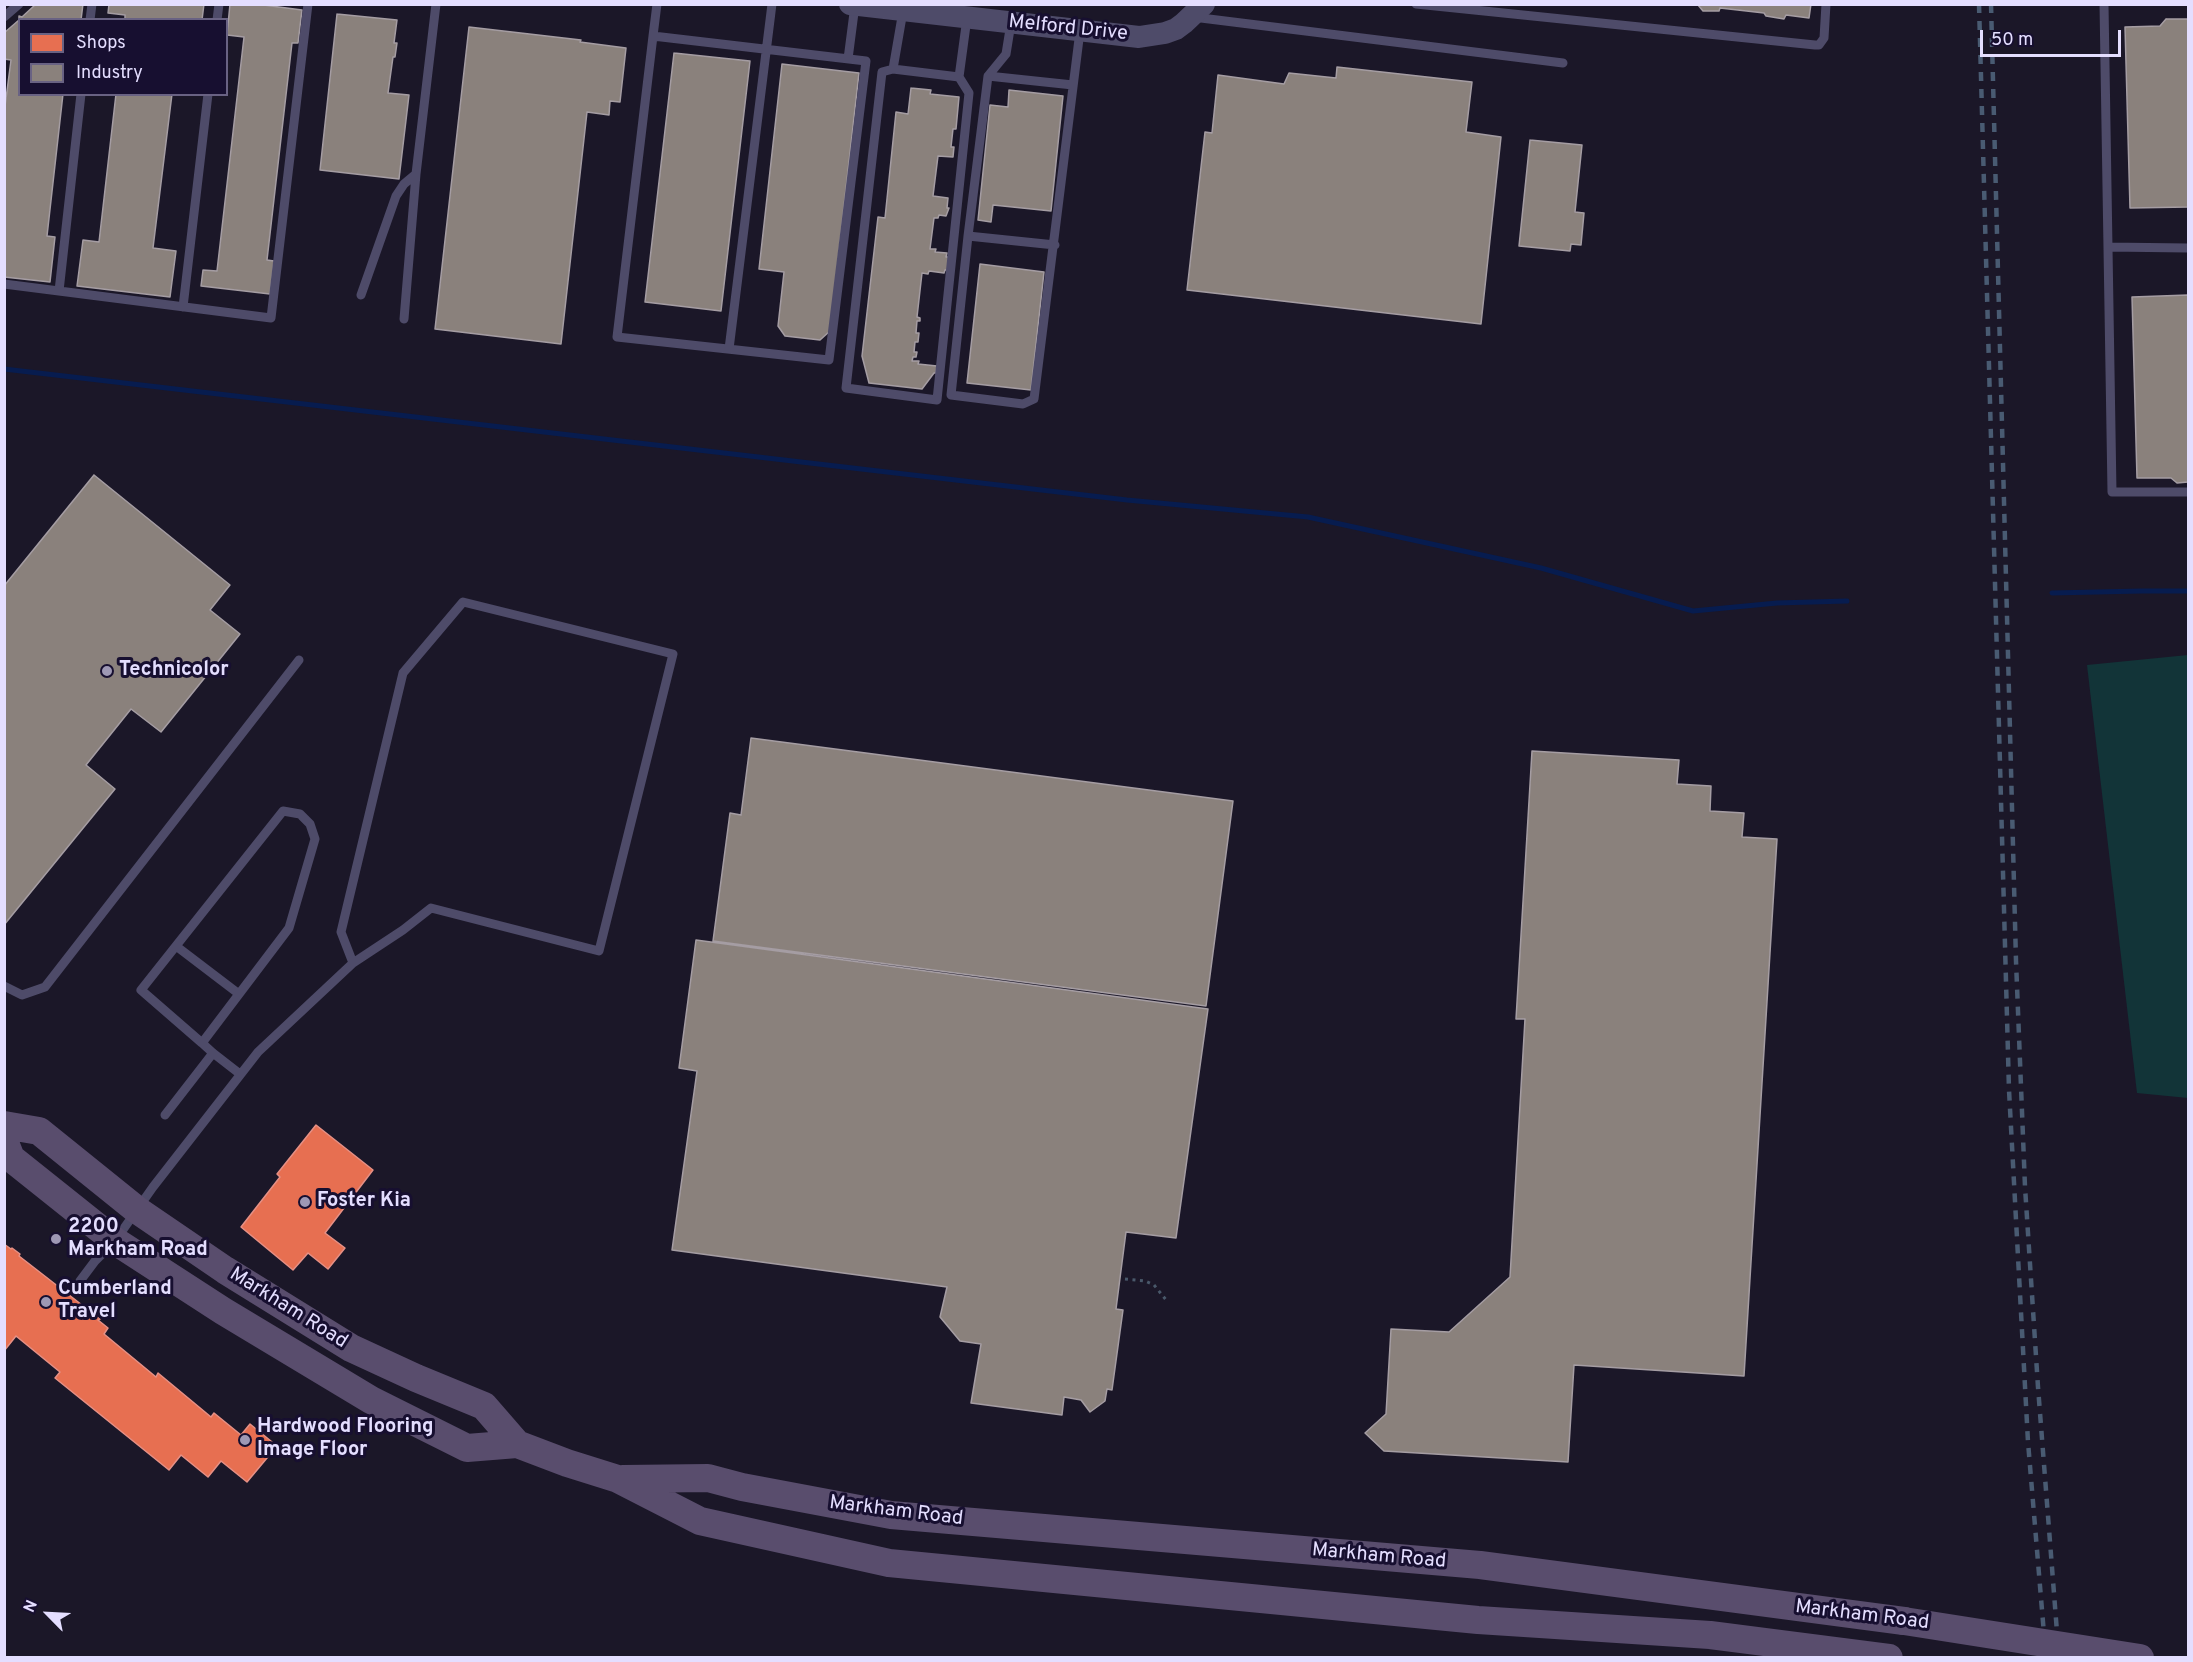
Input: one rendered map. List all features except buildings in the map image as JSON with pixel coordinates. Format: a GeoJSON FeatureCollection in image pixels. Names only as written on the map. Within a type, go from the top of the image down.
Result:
{"type":"FeatureCollection","features":[{"type":"Feature","properties":{"kind":"main road","name":"Markham Road"},"geometry":{"type":"LineString","coordinates":[[4,1125],[39,1131],[137,1210],[234,1276],[351,1348],[484,1406],[517,1444]]}},
{"type":"Feature","properties":{"kind":"main road","name":"Markham Road"},"geometry":{"type":"LineString","coordinates":[[4,1140],[11,1158],[115,1241],[223,1311],[370,1400],[467,1448],[517,1444],[618,1479],[700,1521],[889,1563],[1478,1620],[1710,1635],[1890,1658]]}},
{"type":"Feature","properties":{"kind":"main road","name":"Markham Road"},"geometry":{"type":"LineString","coordinates":[[618,1479],[708,1478],[891,1515],[1480,1565],[1904,1621],[2140,1658]]}},
{"type":"Feature","properties":{"kind":"street","name":"Melford Drive"},"geometry":{"type":"LineString","coordinates":[[850,4],[903,11],[932,9],[967,18],[1138,37],[1176,29],[1197,11]]}},
{"type":"Feature","properties":{"kind":"lane"},"geometry":{"type":"LineString","coordinates":[[4,17],[19,4]]}},
{"type":"Feature","properties":{"kind":"lane"},"geometry":{"type":"LineString","coordinates":[[4,284],[271,318],[309,4]]}},
{"type":"Feature","properties":{"kind":"lane"},"geometry":{"type":"LineString","coordinates":[[404,319],[416,174],[436,4]]}},
{"type":"Feature","properties":{"kind":"lane"},"geometry":{"type":"LineString","coordinates":[[653,36],[866,61],[829,360],[616,337],[653,36],[657,4]]}},
{"type":"Feature","properties":{"kind":"lane"},"geometry":{"type":"LineString","coordinates":[[729,349],[772,4]]}},
{"type":"Feature","properties":{"kind":"lane"},"geometry":{"type":"LineString","coordinates":[[1416,4],[1815,45],[1819,45],[1824,38],[1826,4]]}},
{"type":"Feature","properties":{"kind":"lane"},"geometry":{"type":"LineString","coordinates":[[2104,4],[2112,492],[2188,492]]}},
{"type":"Feature","properties":{"kind":"lane"},"geometry":{"type":"LineString","coordinates":[[848,58],[855,5]]}},
{"type":"Feature","properties":{"kind":"lane"},"geometry":{"type":"LineString","coordinates":[[893,69],[903,11]]}},
{"type":"Feature","properties":{"kind":"lane"},"geometry":{"type":"LineString","coordinates":[[1197,11],[1563,63]]}},
{"type":"Feature","properties":{"kind":"lane"},"geometry":{"type":"LineString","coordinates":[[959,77],[893,69],[882,72],[846,388],[937,400],[969,93],[959,77],[967,18]]}},
{"type":"Feature","properties":{"kind":"lane"},"geometry":{"type":"LineString","coordinates":[[1011,23],[1006,54],[988,76],[951,395],[1023,404],[1034,399],[1080,31]]}},
{"type":"Feature","properties":{"kind":"lane"},"geometry":{"type":"LineString","coordinates":[[988,76],[1074,85]]}},
{"type":"Feature","properties":{"kind":"lane"},"geometry":{"type":"LineString","coordinates":[[58,291],[81,96]]}},
{"type":"Feature","properties":{"kind":"lane"},"geometry":{"type":"LineString","coordinates":[[183,307],[208,96]]}},
{"type":"Feature","properties":{"kind":"lane"},"geometry":{"type":"LineString","coordinates":[[361,295],[396,196],[404,184],[416,174]]}},
{"type":"Feature","properties":{"kind":"lane"},"geometry":{"type":"LineString","coordinates":[[968,236],[1055,245]]}},
{"type":"Feature","properties":{"kind":"lane"},"geometry":{"type":"LineString","coordinates":[[2108,247],[2188,248]]}},
{"type":"Feature","properties":{"kind":"lane"},"geometry":{"type":"LineString","coordinates":[[80,1281],[95,1261],[115,1241],[258,1052],[353,963],[403,930],[431,908],[599,951],[673,654],[463,602],[403,673],[341,932],[353,963]]}},
{"type":"Feature","properties":{"kind":"lane"},"geometry":{"type":"LineString","coordinates":[[4,986],[22,995],[45,987],[299,660]]}},
{"type":"Feature","properties":{"kind":"lane"},"geometry":{"type":"LineString","coordinates":[[202,1043],[289,928],[315,839],[310,824],[300,814],[283,811],[141,990],[213,1053],[240,1074]]}},
{"type":"Feature","properties":{"kind":"lane"},"geometry":{"type":"LineString","coordinates":[[176,946],[239,994]]}},
{"type":"Feature","properties":{"kind":"lane"},"geometry":{"type":"LineString","coordinates":[[165,1115],[213,1053]]}},
{"type":"Feature","properties":{"kind":"path"},"geometry":{"type":"LineString","coordinates":[[1125,1279],[1145,1281],[1154,1285],[1167,1301]]}},
{"type":"Feature","properties":{"kind":"green space"},"geometry":{"type":"Polygon","coordinates":[[[2188,655],[2188,1098],[2137,1093],[2087,665],[2188,655]]]}},
{"type":"Feature","properties":{"kind":"waterway"},"geometry":{"type":"LineString","coordinates":[[4,369],[1127,500],[1308,517],[1541,568],[1693,611],[1777,603],[1847,601]]}},
{"type":"Feature","properties":{"kind":"waterway"},"geometry":{"type":"LineString","coordinates":[[2052,593],[2188,591]]}},
{"type":"Feature","properties":{"kind":"railway"},"geometry":{"type":"LineString","coordinates":[[1979,4],[2009,1090],[2028,1442],[2046,1658]]}},
{"type":"Feature","properties":{"kind":"railway"},"geometry":{"type":"LineString","coordinates":[[1991,4],[2016,961],[2025,1187],[2059,1658]]}},
{"type":"Feature","properties":{"kind":"place","name":"Technicolor"},"geometry":{"type":"Point","coordinates":[107,671]}},
{"type":"Feature","properties":{"kind":"place","name":"Foster Kia"},"geometry":{"type":"Point","coordinates":[305,1202]}},
{"type":"Feature","properties":{"kind":"place","name":"2200 Markham Road"},"geometry":{"type":"Point","coordinates":[56,1239]}},
{"type":"Feature","properties":{"kind":"place","name":"Cumberland Travel"},"geometry":{"type":"Point","coordinates":[46,1302]}},
{"type":"Feature","properties":{"kind":"place","name":"Hardwood Flooring Image Floor"},"geometry":{"type":"Point","coordinates":[245,1440]}}]}
